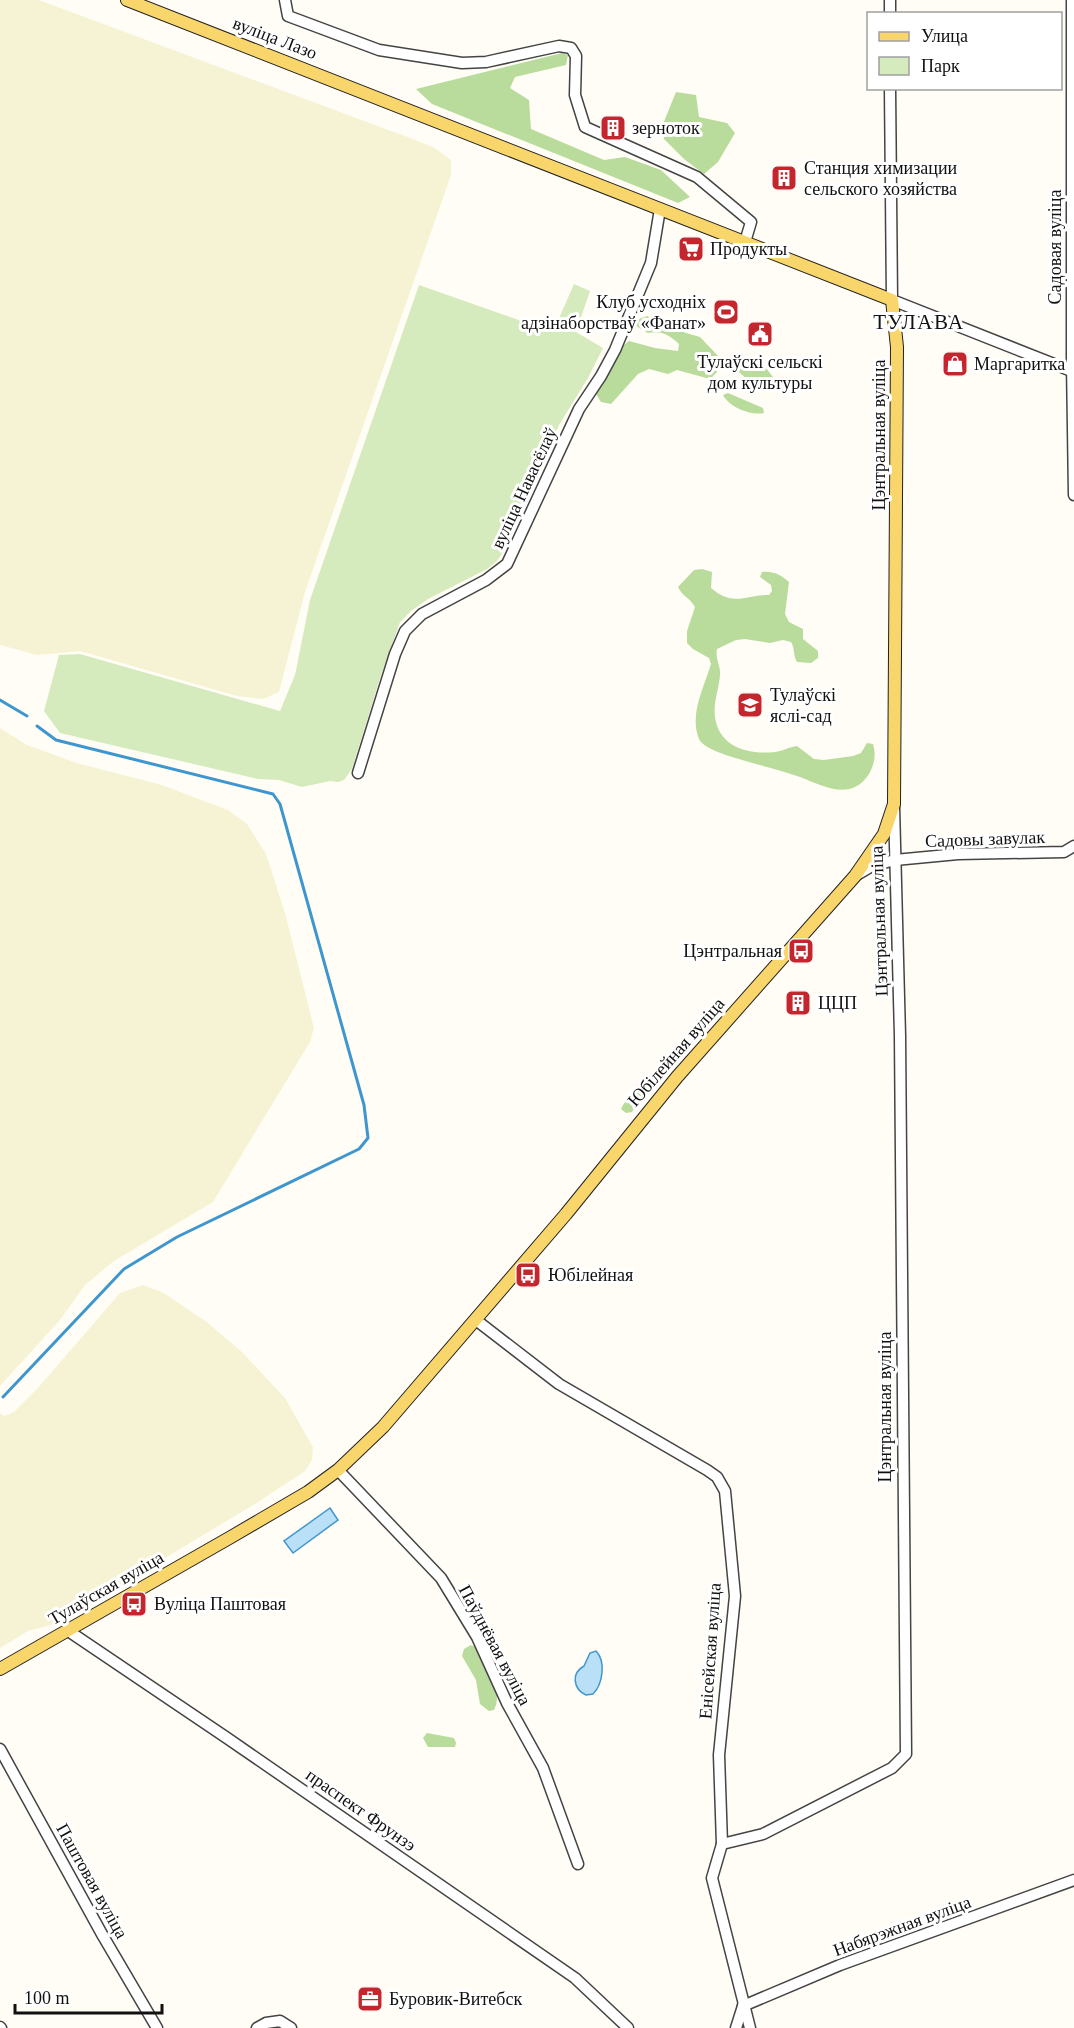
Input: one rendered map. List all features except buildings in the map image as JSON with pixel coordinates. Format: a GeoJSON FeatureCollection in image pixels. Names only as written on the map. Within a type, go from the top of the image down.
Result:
{"type":"FeatureCollection","features":[{"type":"Feature","properties":{"kind":"main road","name":"вуліца Лазо"},"geometry":{"type":"LineString","coordinates":[[127,0],[892,300]]}},
{"type":"Feature","properties":{"kind":"main road","name":"Цэнтральная вуліца"},"geometry":{"type":"LineString","coordinates":[[892,300],[897,347],[894,804]]}},
{"type":"Feature","properties":{"kind":"main road","name":"Юбілейная вуліца"},"geometry":{"type":"LineString","coordinates":[[338,1470],[383,1427],[566,1214],[677,1077],[855,876],[885,834],[894,804]]}},
{"type":"Feature","properties":{"kind":"main road","name":"Тулаўская вуліца"},"geometry":{"type":"LineString","coordinates":[[0,1670],[231,1537],[308,1491],[338,1470]]}},
{"type":"Feature","properties":{"kind":"street"},"geometry":{"type":"LineString","coordinates":[[286,0],[288,16],[379,50],[462,63],[486,62],[560,45],[571,48],[576,56],[575,95],[585,127],[697,177],[751,222],[745,242]]}},
{"type":"Feature","properties":{"kind":"street","name":"Садовая вуліца"},"geometry":{"type":"LineString","coordinates":[[1072,0],[1074,495]]}},
{"type":"Feature","properties":{"kind":"street","name":"Цэнтральная вуліца"},"geometry":{"type":"LineString","coordinates":[[890,90],[892,300]]}},
{"type":"Feature","properties":{"kind":"street","name":"вуліца Навасёлаў"},"geometry":{"type":"LineString","coordinates":[[358,773],[395,654],[405,631],[422,614],[486,580],[507,564],[579,409],[615,350],[651,263],[660,208]]}},
{"type":"Feature","properties":{"kind":"street"},"geometry":{"type":"LineString","coordinates":[[892,300],[1073,371]]}},
{"type":"Feature","properties":{"kind":"street","name":"Цэнтральная вуліца"},"geometry":{"type":"LineString","coordinates":[[722,1844],[763,1834],[891,1768],[906,1754],[900,1036],[894,804]]}},
{"type":"Feature","properties":{"kind":"street","name":"Садовы завулак"},"geometry":{"type":"LineString","coordinates":[[855,876],[872,866],[895,860],[958,854],[1064,852],[1074,846]]}},
{"type":"Feature","properties":{"kind":"street","name":"Енісейская вуліца"},"geometry":{"type":"LineString","coordinates":[[476,1320],[559,1384],[707,1470],[717,1477],[725,1491],[735,1596],[719,1755],[722,1844],[712,1878],[750,2028]]}},
{"type":"Feature","properties":{"kind":"street","name":"Паўднёвая вуліца"},"geometry":{"type":"LineString","coordinates":[[338,1470],[441,1578],[477,1637],[507,1703],[543,1768],[578,1864]]}},
{"type":"Feature","properties":{"kind":"street","name":"праспект Фрунзэ"},"geometry":{"type":"LineString","coordinates":[[67,1630],[575,1978],[628,2028]]}},
{"type":"Feature","properties":{"kind":"street","name":"Паштовая вуліца"},"geometry":{"type":"LineString","coordinates":[[0,1749],[103,1936],[157,2028]]}},
{"type":"Feature","properties":{"kind":"street","name":"Набярэжная вуліца"},"geometry":{"type":"LineString","coordinates":[[743,2006],[840,1965],[1074,1880]]}},
{"type":"Feature","properties":{"kind":"street"},"geometry":{"type":"LineString","coordinates":[[736,2028],[743,2006]]}},
{"type":"Feature","properties":{"kind":"street"},"geometry":{"type":"LineString","coordinates":[[257,2028],[266,2023],[280,2021],[291,2028]]}},
{"type":"Feature","properties":{"kind":"shaded area"},"geometry":{"type":"Polygon","coordinates":[[[0,0],[39,0],[413,139],[435,148],[451,160],[451,175],[305,592],[279,692],[263,699],[237,696],[80,651],[37,655],[0,645],[0,0]]]}},
{"type":"Feature","properties":{"kind":"shaded area"},"geometry":{"type":"Polygon","coordinates":[[[0,728],[27,745],[77,763],[162,785],[228,810],[247,824],[266,854],[285,913],[314,1028],[310,1042],[213,1202],[114,1261],[85,1285],[60,1320],[0,1386],[0,728]]]}},
{"type":"Feature","properties":{"kind":"shaded area"},"geometry":{"type":"Polygon","coordinates":[[[143,1285],[164,1293],[208,1323],[243,1353],[285,1398],[313,1447],[312,1460],[305,1471],[255,1504],[55,1624],[28,1631],[0,1648],[0,1413],[4,1416],[14,1412],[37,1389],[120,1293],[143,1285]]]}},
{"type":"Feature","properties":{"kind":"green space"},"geometry":{"type":"Polygon","coordinates":[[[562,53],[568,55],[566,65],[515,77],[510,88],[529,100],[531,129],[604,160],[625,157],[661,170],[690,197],[678,203],[432,104],[416,89],[562,53]]]}},
{"type":"Feature","properties":{"kind":"green space"},"geometry":{"type":"Polygon","coordinates":[[[676,92],[696,95],[699,117],[727,123],[735,133],[718,162],[704,174],[684,159],[664,139],[663,124],[676,92]]]}},
{"type":"Feature","properties":{"kind":"green space"},"geometry":{"type":"Polygon","coordinates":[[[574,284],[590,291],[576,332],[603,348],[588,378],[559,425],[505,549],[497,561],[487,569],[428,599],[400,622],[352,769],[344,780],[302,787],[279,780],[258,779],[60,733],[44,711],[59,655],[80,654],[280,711],[295,675],[310,600],[419,285],[553,332],[574,284]]]}},
{"type":"Feature","properties":{"kind":"green space"},"geometry":{"type":"Polygon","coordinates":[[[647,316],[700,337],[719,357],[717,372],[710,379],[677,370],[668,374],[649,369],[638,374],[611,404],[601,402],[596,394],[620,348],[629,341],[678,351],[679,344],[669,336],[657,332],[648,333],[636,326],[639,319],[647,316]]]}},
{"type":"Feature","properties":{"kind":"green space"},"geometry":{"type":"Polygon","coordinates":[[[733,354],[766,368],[773,377],[769,386],[757,385],[729,364],[728,357],[733,354]]]}},
{"type":"Feature","properties":{"kind":"green space"},"geometry":{"type":"Polygon","coordinates":[[[728,393],[763,408],[764,413],[747,412],[735,407],[723,395],[728,393]]]}},
{"type":"Feature","properties":{"kind":"green space"},"geometry":{"type":"Polygon","coordinates":[[[702,569],[712,572],[711,588],[732,599],[769,595],[772,591],[771,585],[760,577],[762,572],[774,573],[783,577],[789,582],[785,614],[789,622],[803,629],[803,639],[818,651],[818,658],[811,663],[797,662],[791,642],[783,640],[770,643],[736,640],[717,649],[720,675],[715,701],[715,717],[722,736],[736,747],[745,750],[765,753],[797,746],[814,759],[824,760],[853,756],[861,753],[867,743],[873,744],[874,763],[862,783],[845,790],[827,787],[724,754],[708,747],[699,739],[696,730],[697,711],[711,664],[709,658],[687,643],[687,631],[695,607],[678,587],[694,570],[702,569]]]}},
{"type":"Feature","properties":{"kind":"green space"},"geometry":{"type":"Polygon","coordinates":[[[647,1078],[651,1081],[650,1084],[632,1112],[626,1113],[621,1109],[623,1105],[642,1079],[647,1078]]]}},
{"type":"Feature","properties":{"kind":"green space"},"geometry":{"type":"Polygon","coordinates":[[[471,1645],[480,1649],[496,1687],[497,1703],[494,1710],[489,1711],[480,1704],[476,1680],[462,1656],[464,1649],[471,1645]]]}},
{"type":"Feature","properties":{"kind":"green space"},"geometry":{"type":"Polygon","coordinates":[[[427,1733],[454,1738],[455,1747],[428,1747],[423,1738],[427,1733]]]}},
{"type":"Feature","properties":{"kind":"water"},"geometry":{"type":"Polygon","coordinates":[[[330,1508],[338,1520],[293,1553],[284,1541],[330,1508]]]}},
{"type":"Feature","properties":{"kind":"water"},"geometry":{"type":"Polygon","coordinates":[[[596,1651],[602,1666],[601,1679],[593,1694],[586,1695],[578,1689],[575,1677],[584,1666],[590,1653],[596,1651]]]}},
{"type":"Feature","properties":{"kind":"waterway"},"geometry":{"type":"LineString","coordinates":[[0,700],[27,716]]}},
{"type":"Feature","properties":{"kind":"waterway"},"geometry":{"type":"LineString","coordinates":[[3,1397],[124,1269],[177,1237],[359,1149],[368,1138],[364,1105],[280,804],[273,794],[56,740],[37,726]]}},
{"type":"Feature","properties":{"kind":"place","name":"зерноток"},"geometry":{"type":"Point","coordinates":[613,128]}},
{"type":"Feature","properties":{"kind":"place","name":"Станция химизации сельского хозяйства"},"geometry":{"type":"Point","coordinates":[784,178]}},
{"type":"Feature","properties":{"kind":"place","name":"Продукты"},"geometry":{"type":"Point","coordinates":[691,249]}},
{"type":"Feature","properties":{"kind":"place","name":"Клуб усходніх адзінаборстваў «Фанат»"},"geometry":{"type":"Point","coordinates":[726,312]}},
{"type":"Feature","properties":{"kind":"place","name":"Тулаўскі сельскі дом культуры"},"geometry":{"type":"Point","coordinates":[760,334]}},
{"type":"Feature","properties":{"kind":"place","name":"Маргаритка"},"geometry":{"type":"Point","coordinates":[955,364]}},
{"type":"Feature","properties":{"kind":"place","name":"Тулаўскі яслі-сад"},"geometry":{"type":"Point","coordinates":[750,705]}},
{"type":"Feature","properties":{"kind":"place","name":"Цэнтральная"},"geometry":{"type":"Point","coordinates":[801,951]}},
{"type":"Feature","properties":{"kind":"place","name":"ЦЦП"},"geometry":{"type":"Point","coordinates":[798,1003]}},
{"type":"Feature","properties":{"kind":"place","name":"Юбілейная"},"geometry":{"type":"Point","coordinates":[528,1275]}},
{"type":"Feature","properties":{"kind":"place","name":"Вуліца Паштовая"},"geometry":{"type":"Point","coordinates":[134,1604]}},
{"type":"Feature","properties":{"kind":"place","name":"Буровик-Витебск"},"geometry":{"type":"Point","coordinates":[370,1999]}},
{"type":"Feature","properties":{"kind":"district","name":"ТУЛАВА"},"geometry":{"type":"Point","coordinates":[919,322]}}]}
